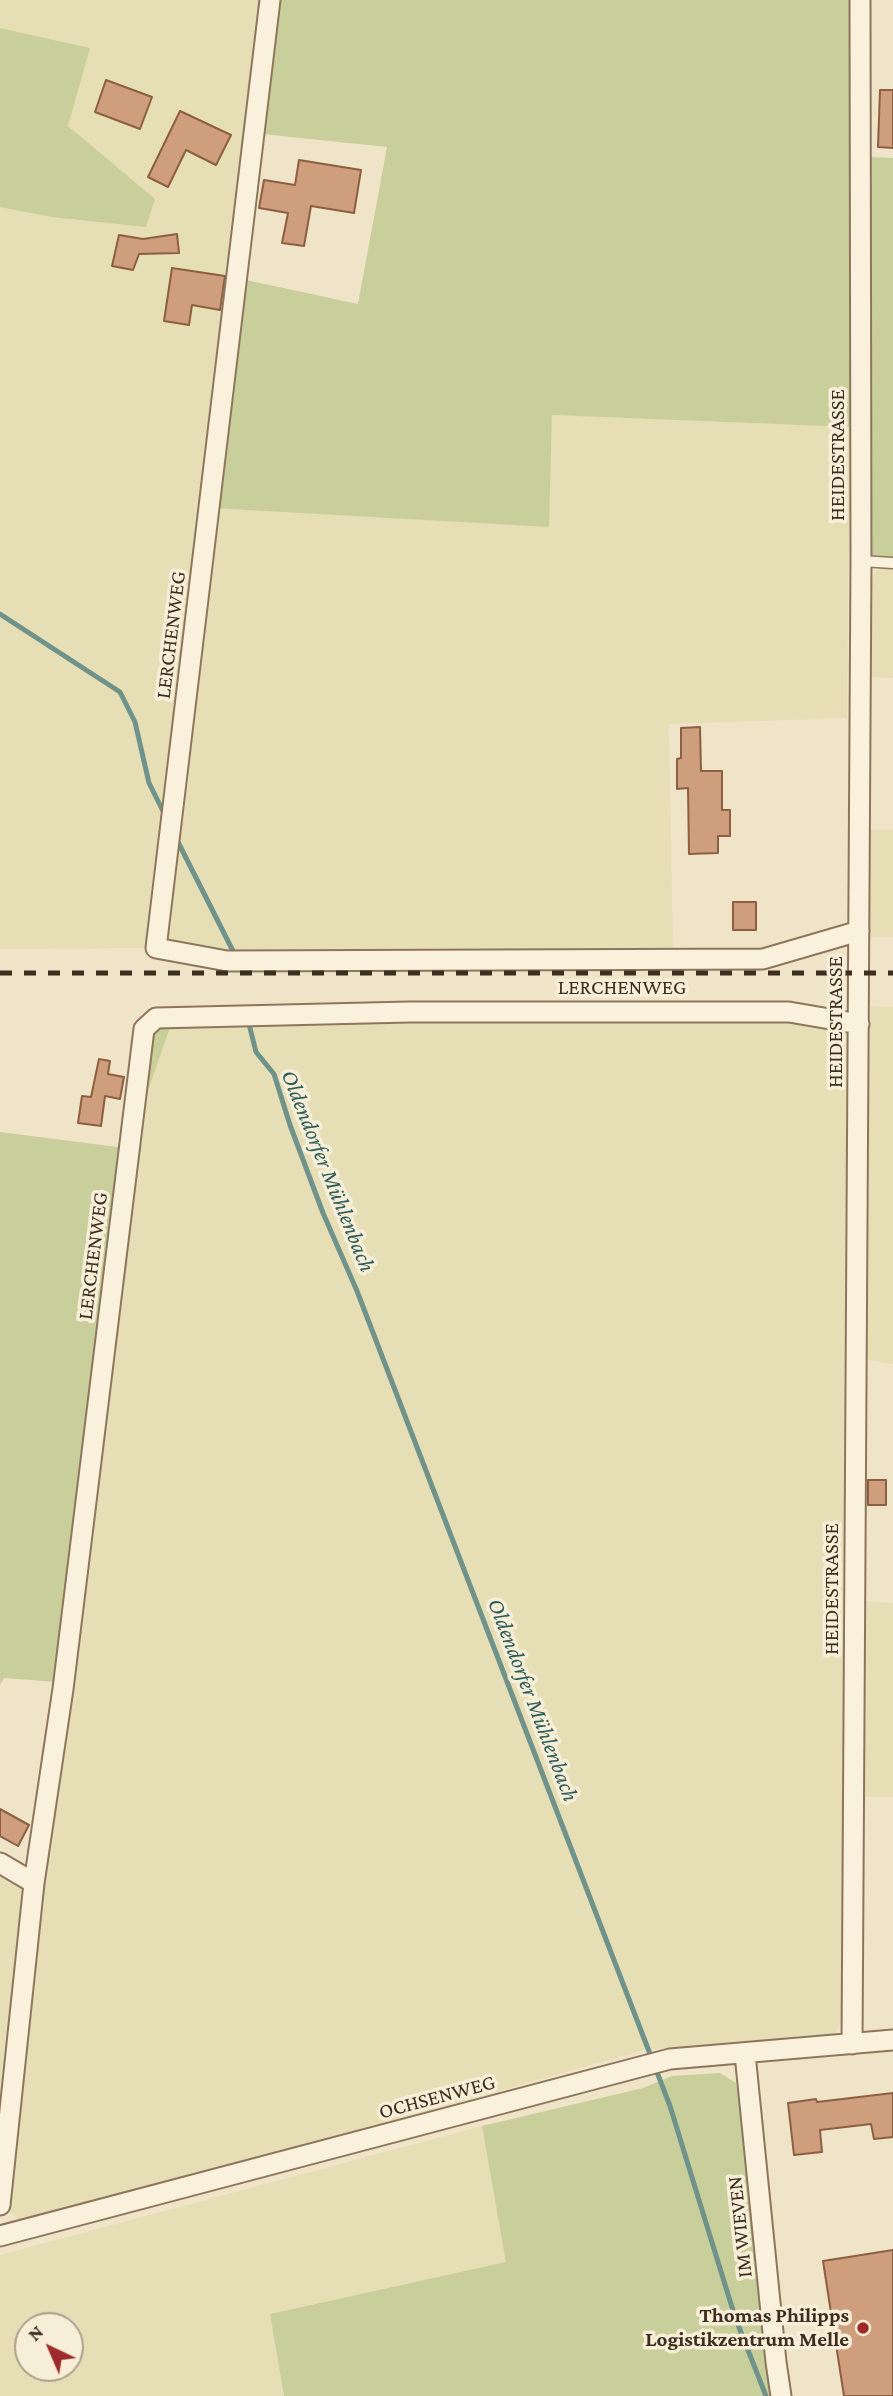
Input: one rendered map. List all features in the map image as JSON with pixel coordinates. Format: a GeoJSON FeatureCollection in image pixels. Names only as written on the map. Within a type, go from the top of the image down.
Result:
{"type":"FeatureCollection","features":[{"type":"Feature","properties":{"kind":"street","name":"LERCHENWEG"},"geometry":{"type":"LineString","coordinates":[[270,0],[156,948],[227,961],[763,958],[859,931]]}},
{"type":"Feature","properties":{"kind":"street","name":"HEIDESTRASSE"},"geometry":{"type":"LineString","coordinates":[[852,2044],[861,561],[860,0]]}},
{"type":"Feature","properties":{"kind":"street","name":"LERCHENWEG"},"geometry":{"type":"LineString","coordinates":[[0,2205],[34,1883],[63,1689],[144,1029],[156,1018],[532,1011],[789,1012],[859,1024]]}},
{"type":"Feature","properties":{"kind":"street"},"geometry":{"type":"LineString","coordinates":[[0,1863],[34,1883]]}},
{"type":"Feature","properties":{"kind":"street","name":"OCHSENWEG"},"geometry":{"type":"LineString","coordinates":[[0,2236],[670,2059],[893,2040]]}},
{"type":"Feature","properties":{"kind":"street","name":"IM WIEVEN"},"geometry":{"type":"LineString","coordinates":[[745,2054],[781,2396]]}},
{"type":"Feature","properties":{"kind":"lane"},"geometry":{"type":"LineString","coordinates":[[861,561],[893,563]]}},
{"type":"Feature","properties":{"kind":"shaded area"},"geometry":{"type":"Polygon","coordinates":[[[0,0],[264,0],[223,367],[548,527],[552,415],[850,427],[847,718],[669,724],[673,955],[344,954],[156,948],[0,949],[0,207],[51,217],[146,226],[155,200],[68,126],[89,48],[0,28],[0,0]]]}},
{"type":"Feature","properties":{"kind":"shaded area"},"geometry":{"type":"Polygon","coordinates":[[[883,567],[893,567],[893,678],[865,677],[870,575],[883,567]]]}},
{"type":"Feature","properties":{"kind":"shaded area"},"geometry":{"type":"Polygon","coordinates":[[[864,830],[893,830],[893,937],[870,937],[864,830]]]}},
{"type":"Feature","properties":{"kind":"shaded area"},"geometry":{"type":"Polygon","coordinates":[[[867,1006],[893,1007],[893,1364],[864,1359],[867,1006]]]}},
{"type":"Feature","properties":{"kind":"shaded area"},"geometry":{"type":"Polygon","coordinates":[[[765,1014],[847,1033],[846,2015],[834,2035],[644,2050],[19,2221],[7,2208],[41,1887],[143,1105],[172,1022],[765,1014]]]}},
{"type":"Feature","properties":{"kind":"shaded area"},"geometry":{"type":"Polygon","coordinates":[[[863,1601],[893,1603],[893,1797],[864,1797],[863,1601]]]}},
{"type":"Feature","properties":{"kind":"shaded area"},"geometry":{"type":"Polygon","coordinates":[[[0,1863],[34,1883],[11,2104],[0,2104],[0,1863]]]}},
{"type":"Feature","properties":{"kind":"shaded area"},"geometry":{"type":"Polygon","coordinates":[[[482,2126],[507,2262],[270,2314],[284,2396],[0,2396],[0,2255],[482,2126]]]}},
{"type":"Feature","properties":{"kind":"green space"},"geometry":{"type":"Polygon","coordinates":[[[280,0],[854,0],[850,427],[552,415],[549,527],[213,508],[246,280],[358,304],[387,147],[262,134],[280,0]]]}},
{"type":"Feature","properties":{"kind":"green space"},"geometry":{"type":"Polygon","coordinates":[[[0,28],[90,48],[68,126],[155,199],[146,227],[51,217],[0,207],[0,28]]]}},
{"type":"Feature","properties":{"kind":"green space"},"geometry":{"type":"Polygon","coordinates":[[[869,157],[893,158],[893,557],[871,555],[868,429],[869,157]]]}},
{"type":"Feature","properties":{"kind":"green space"},"geometry":{"type":"Polygon","coordinates":[[[172,1022],[143,1105],[151,1033],[160,1024],[172,1022]]]}},
{"type":"Feature","properties":{"kind":"green space"},"geometry":{"type":"Polygon","coordinates":[[[0,1132],[125,1148],[56,1682],[4,1678],[0,1685],[0,1132]]]}},
{"type":"Feature","properties":{"kind":"green space"},"geometry":{"type":"Polygon","coordinates":[[[720,2073],[736,2083],[776,2362],[777,2396],[284,2396],[270,2314],[506,2262],[482,2126],[643,2088],[672,2076],[720,2073]]]}},
{"type":"Feature","properties":{"kind":"building"},"geometry":{"type":"Polygon","coordinates":[[[106,80],[152,97],[140,129],[95,112],[106,80]]]}},
{"type":"Feature","properties":{"kind":"building"},"geometry":{"type":"Polygon","coordinates":[[[880,90],[893,90],[893,148],[878,147],[880,90]]]}},
{"type":"Feature","properties":{"kind":"building"},"geometry":{"type":"Polygon","coordinates":[[[180,111],[231,135],[216,165],[186,150],[168,187],[148,177],[180,111]]]}},
{"type":"Feature","properties":{"kind":"building"},"geometry":{"type":"Polygon","coordinates":[[[299,160],[361,170],[354,213],[311,206],[304,246],[282,243],[288,213],[259,208],[264,180],[295,185],[299,160]]]}},
{"type":"Feature","properties":{"kind":"building"},"geometry":{"type":"Polygon","coordinates":[[[177,234],[179,253],[139,254],[133,270],[112,266],[119,235],[143,239],[177,234]]]}},
{"type":"Feature","properties":{"kind":"building"},"geometry":{"type":"Polygon","coordinates":[[[172,268],[225,276],[220,310],[192,305],[189,325],[164,321],[172,268]]]}},
{"type":"Feature","properties":{"kind":"building"},"geometry":{"type":"Polygon","coordinates":[[[700,727],[701,771],[722,771],[722,810],[730,810],[730,836],[718,836],[718,853],[689,854],[688,788],[677,789],[677,759],[681,758],[681,728],[700,727]]]}},
{"type":"Feature","properties":{"kind":"building"},"geometry":{"type":"Polygon","coordinates":[[[733,902],[756,902],[756,930],[733,930],[733,902]]]}},
{"type":"Feature","properties":{"kind":"building"},"geometry":{"type":"Polygon","coordinates":[[[99,1059],[110,1061],[108,1074],[124,1077],[120,1099],[105,1096],[101,1126],[78,1123],[82,1096],[91,1097],[99,1059]]]}},
{"type":"Feature","properties":{"kind":"building"},"geometry":{"type":"Polygon","coordinates":[[[868,1480],[886,1480],[886,1505],[868,1505],[868,1480]]]}},
{"type":"Feature","properties":{"kind":"building"},"geometry":{"type":"Polygon","coordinates":[[[0,1809],[29,1825],[18,1846],[0,1836],[0,1809]]]}},
{"type":"Feature","properties":{"kind":"building"},"geometry":{"type":"Polygon","coordinates":[[[893,2093],[893,2137],[874,2139],[871,2124],[820,2130],[822,2152],[794,2155],[788,2103],[893,2093]]]}},
{"type":"Feature","properties":{"kind":"building","name":"Thomas Philipps Logistikzentrum Melle"},"geometry":{"type":"Polygon","coordinates":[[[893,2250],[893,2396],[844,2396],[823,2261],[893,2250]]]}},
{"type":"Feature","properties":{"kind":"waterway","name":"Oldendorfer Mühlenbach"},"geometry":{"type":"LineString","coordinates":[[0,614],[120,692],[135,722],[149,783],[163,811]]}},
{"type":"Feature","properties":{"kind":"waterway","name":"Oldendorfer Mühlenbach"},"geometry":{"type":"LineString","coordinates":[[178,842],[235,955]]}},
{"type":"Feature","properties":{"kind":"waterway","name":"Oldendorfer Mühlenbach"},"geometry":{"type":"LineString","coordinates":[[249,1024],[256,1052],[274,1074],[323,1213],[357,1291],[670,2106],[735,2317],[766,2396]]}},
{"type":"Feature","properties":{"kind":"railway"},"geometry":{"type":"LineString","coordinates":[[0,973],[893,973]]}},
{"type":"Feature","properties":{"kind":"place","name":"Thomas Philipps Logistikzentrum Melle"},"geometry":{"type":"Point","coordinates":[863,2328]}}]}
